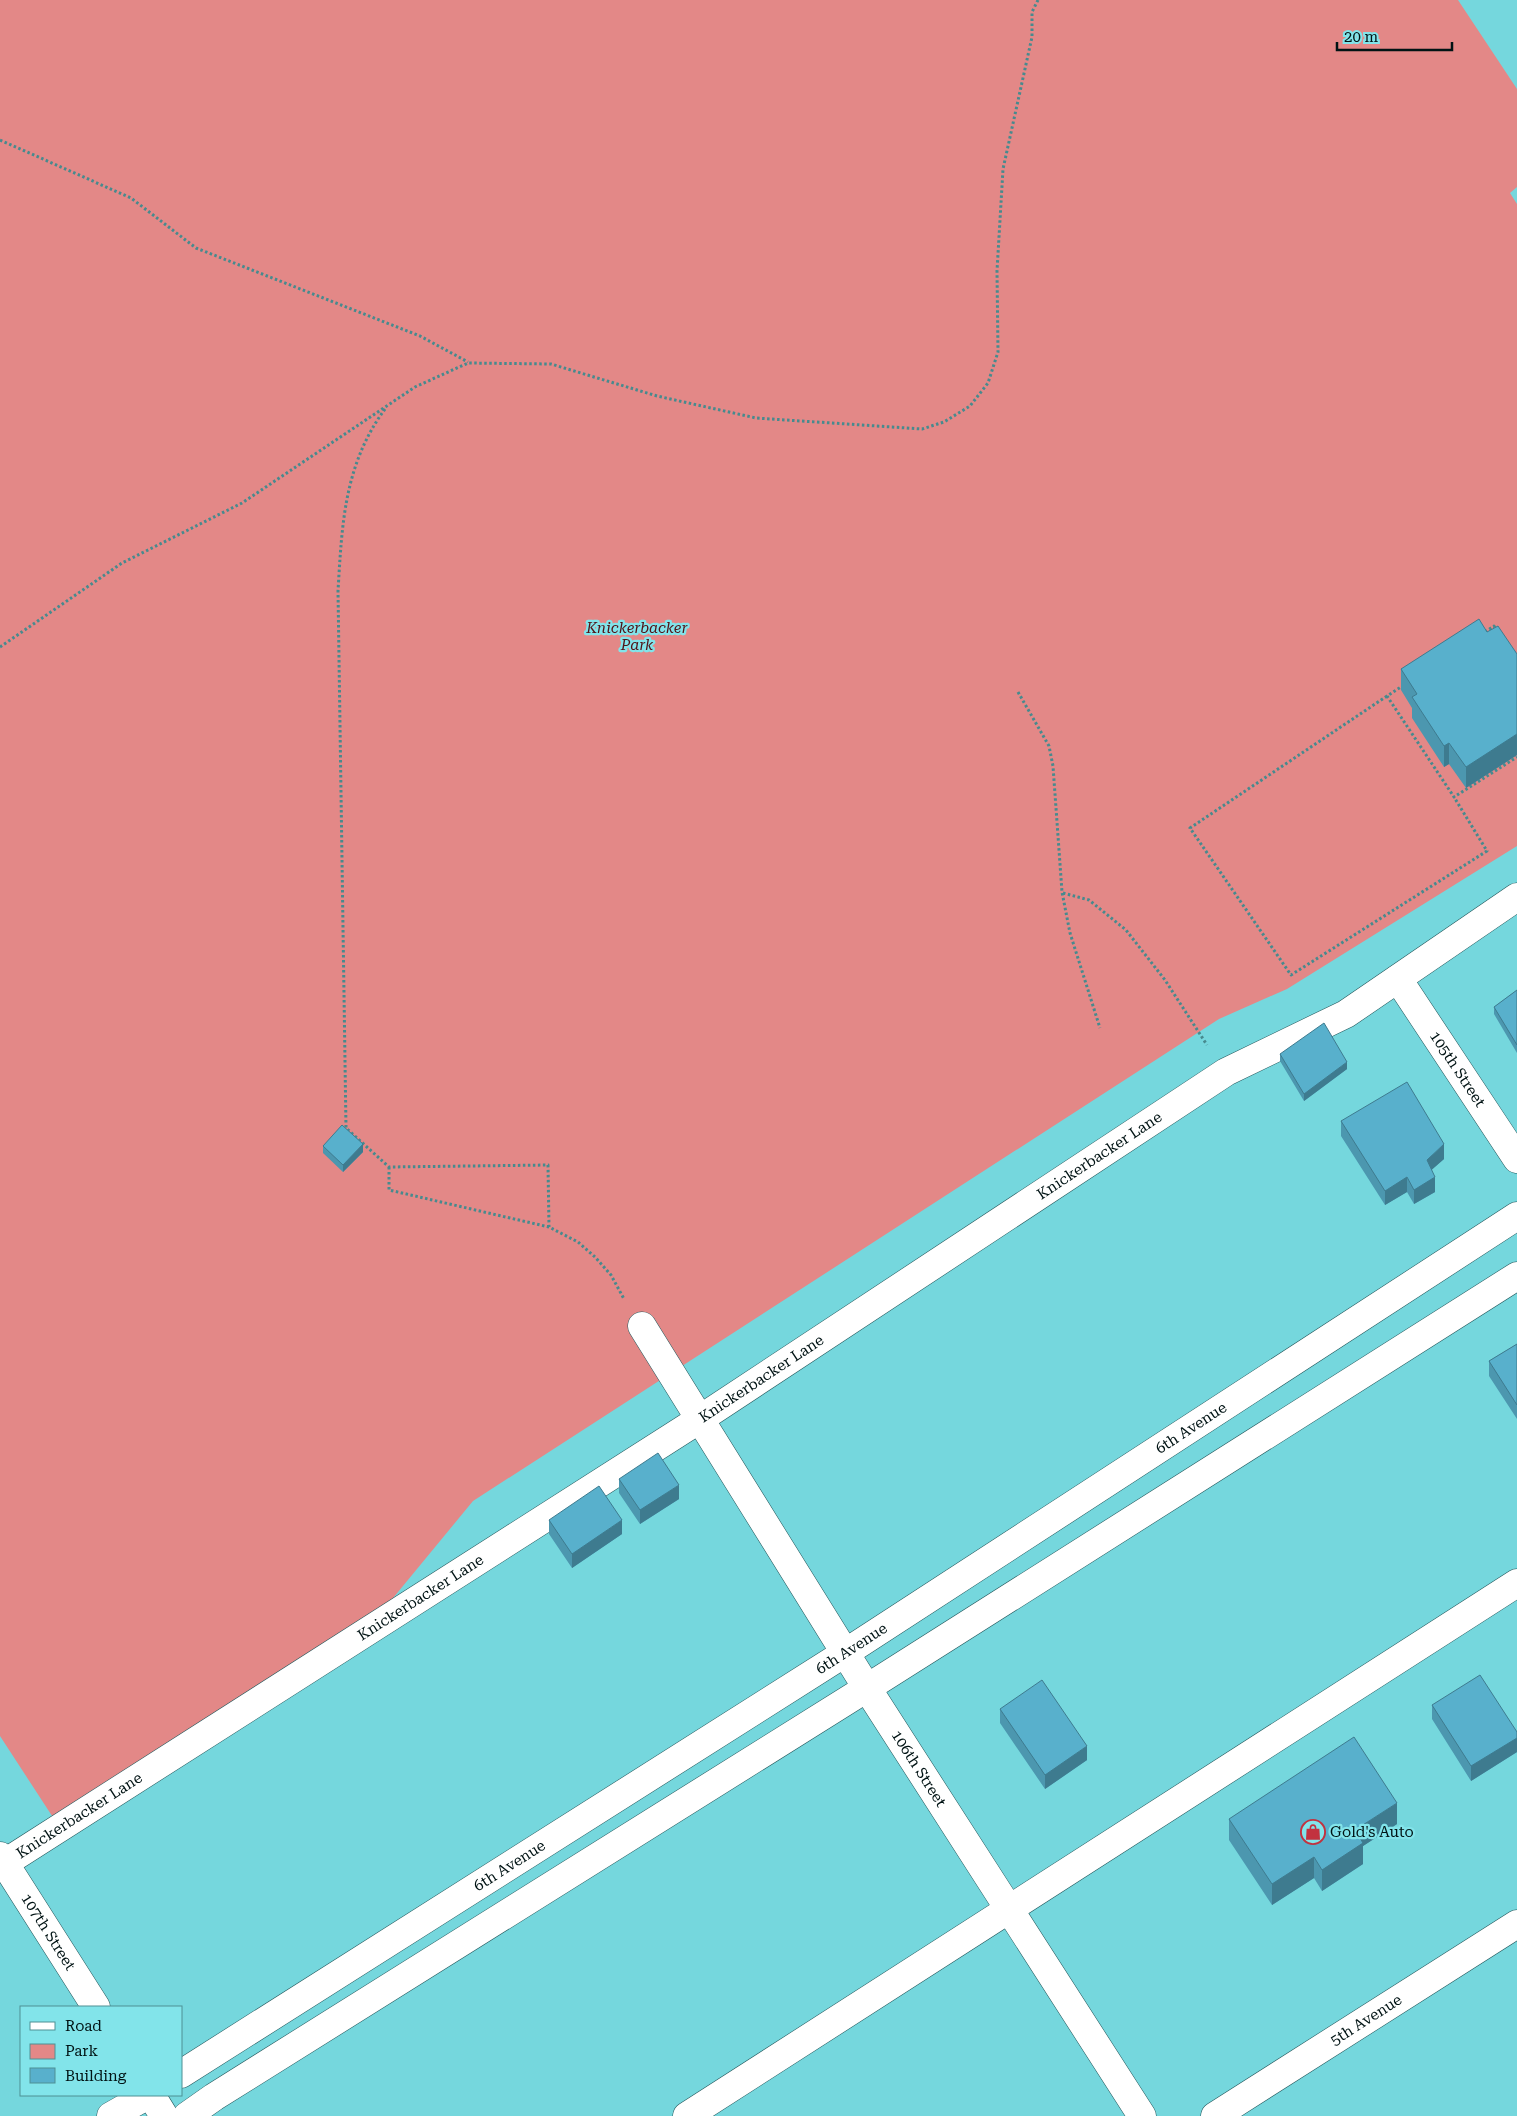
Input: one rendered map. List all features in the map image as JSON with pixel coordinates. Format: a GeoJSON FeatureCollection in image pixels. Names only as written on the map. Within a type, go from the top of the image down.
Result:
{"type":"FeatureCollection","features":[{"type":"Feature","properties":{"kind":"street","name":"Knickerbacker Lane"},"geometry":{"type":"LineString","coordinates":[[2,1862],[700,1419],[1226,1072],[1346,1014],[1517,897]]}},
{"type":"Feature","properties":{"kind":"street","name":"105th Street"},"geometry":{"type":"LineString","coordinates":[[1398,979],[1517,1159]]}},
{"type":"Feature","properties":{"kind":"street","name":"6th Avenue"},"geometry":{"type":"LineString","coordinates":[[182,2073],[845,1653],[1517,1216]]}},
{"type":"Feature","properties":{"kind":"street"},"geometry":{"type":"LineString","coordinates":[[187,2116],[214,2097],[868,1688],[1517,1276]]}},
{"type":"Feature","properties":{"kind":"street","name":"106th Street"},"geometry":{"type":"LineString","coordinates":[[642,1326],[845,1653],[1142,2116]]}},
{"type":"Feature","properties":{"kind":"street"},"geometry":{"type":"LineString","coordinates":[[687,2116],[1517,1583]]}},
{"type":"Feature","properties":{"kind":"street","name":"107th Street"},"geometry":{"type":"LineString","coordinates":[[2,1862],[95,2006]]}},
{"type":"Feature","properties":{"kind":"street","name":"5th Avenue"},"geometry":{"type":"LineString","coordinates":[[1215,2116],[1517,1924]]}},
{"type":"Feature","properties":{"kind":"street"},"geometry":{"type":"LineString","coordinates":[[112,2116],[147,2096]]}},
{"type":"Feature","properties":{"kind":"street"},"geometry":{"type":"LineString","coordinates":[[150,2096],[164,2116]]}},
{"type":"Feature","properties":{"kind":"path"},"geometry":{"type":"LineString","coordinates":[[0,647],[122,563],[242,503],[415,387],[468,363],[551,364],[656,396],[756,418],[922,429],[944,422],[970,406],[988,383],[998,352],[997,271],[1003,169],[1032,37],[1032,12],[1038,0]]}},
{"type":"Feature","properties":{"kind":"path"},"geometry":{"type":"LineString","coordinates":[[0,140],[131,198],[196,248],[420,336],[468,363]]}},
{"type":"Feature","properties":{"kind":"path"},"geometry":{"type":"LineString","coordinates":[[386,406],[371,428],[359,452],[349,488],[341,529],[337,621],[346,1128],[389,1166],[548,1165],[549,1227]]}},
{"type":"Feature","properties":{"kind":"path"},"geometry":{"type":"LineString","coordinates":[[1477,637],[1494,626],[1498,633]]}},
{"type":"Feature","properties":{"kind":"path"},"geometry":{"type":"LineString","coordinates":[[1387,696],[1487,851],[1290,975],[1190,828],[1387,696],[1412,680]]}},
{"type":"Feature","properties":{"kind":"path"},"geometry":{"type":"LineString","coordinates":[[1018,692],[1049,746],[1053,766],[1062,892],[1070,933],[1100,1028]]}},
{"type":"Feature","properties":{"kind":"path"},"geometry":{"type":"LineString","coordinates":[[1454,798],[1517,756]]}},
{"type":"Feature","properties":{"kind":"path"},"geometry":{"type":"LineString","coordinates":[[1062,892],[1089,900],[1126,930],[1165,980],[1226,1072]]}},
{"type":"Feature","properties":{"kind":"path"},"geometry":{"type":"LineString","coordinates":[[389,1166],[389,1190],[549,1227],[578,1242],[595,1256],[611,1275],[642,1326]]}},
{"type":"Feature","properties":{"kind":"green space","name":"Knickerbacker Park"},"geometry":{"type":"Polygon","coordinates":[[[0,0],[1458,0],[1517,89],[1517,187],[1510,193],[1517,204],[1517,846],[1287,989],[1219,1019],[473,1501],[384,1609],[56,1822],[0,1736],[0,0]]]}},
{"type":"Feature","properties":{"kind":"building"},"geometry":{"type":"Polygon","coordinates":[[[1479,619],[1487,632],[1498,626],[1517,654],[1517,734],[1466,767],[1449,743],[1444,746],[1412,697],[1417,694],[1401,669],[1479,619]]]}},
{"type":"Feature","properties":{"kind":"building"},"geometry":{"type":"Polygon","coordinates":[[[1517,990],[1517,1045],[1494,1007],[1517,990]]]}},
{"type":"Feature","properties":{"kind":"building"},"geometry":{"type":"Polygon","coordinates":[[[1324,1023],[1347,1062],[1304,1094],[1280,1054],[1324,1023]]]}},
{"type":"Feature","properties":{"kind":"building"},"geometry":{"type":"Polygon","coordinates":[[[1407,1082],[1444,1144],[1427,1160],[1435,1177],[1414,1190],[1407,1177],[1385,1191],[1341,1121],[1407,1082]]]}},
{"type":"Feature","properties":{"kind":"building"},"geometry":{"type":"Polygon","coordinates":[[[342,1125],[363,1144],[343,1165],[323,1146],[342,1125]]]}},
{"type":"Feature","properties":{"kind":"building"},"geometry":{"type":"Polygon","coordinates":[[[1517,1344],[1517,1405],[1489,1361],[1517,1344]]]}},
{"type":"Feature","properties":{"kind":"building"},"geometry":{"type":"Polygon","coordinates":[[[658,1453],[679,1485],[640,1510],[619,1479],[658,1453]]]}},
{"type":"Feature","properties":{"kind":"building"},"geometry":{"type":"Polygon","coordinates":[[[599,1486],[622,1520],[572,1554],[549,1520],[599,1486]]]}},
{"type":"Feature","properties":{"kind":"building"},"geometry":{"type":"Polygon","coordinates":[[[1480,1675],[1517,1732],[1517,1738],[1471,1766],[1432,1705],[1480,1675]]]}},
{"type":"Feature","properties":{"kind":"building"},"geometry":{"type":"Polygon","coordinates":[[[1042,1680],[1087,1746],[1045,1775],[1000,1709],[1042,1680]]]}},
{"type":"Feature","properties":{"kind":"building","name":"Gold's Auto"},"geometry":{"type":"Polygon","coordinates":[[[1354,1737],[1397,1803],[1355,1830],[1363,1843],[1322,1870],[1314,1857],[1272,1884],[1229,1819],[1354,1737]]]}},
{"type":"Feature","properties":{"kind":"place","name":"Gold's Auto"},"geometry":{"type":"Point","coordinates":[1313,1832]}}]}
